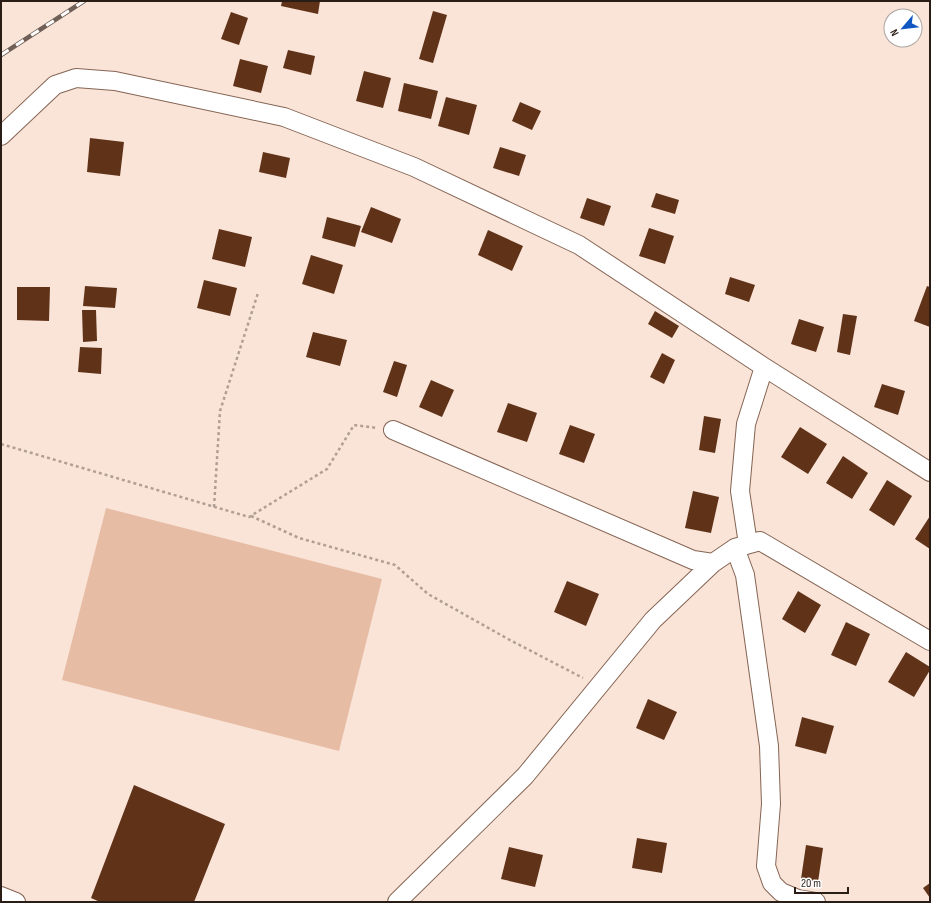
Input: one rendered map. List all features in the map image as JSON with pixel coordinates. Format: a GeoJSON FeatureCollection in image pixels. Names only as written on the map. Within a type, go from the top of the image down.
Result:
{"type":"FeatureCollection","features":[{"type":"Feature","properties":{"kind":"street"},"geometry":{"type":"LineString","coordinates":[[1,136],[55,85],[76,78],[115,81],[284,117],[414,167],[579,245],[764,368],[930,472]]}},
{"type":"Feature","properties":{"kind":"street"},"geometry":{"type":"LineString","coordinates":[[764,368],[746,424],[740,491],[742,546],[745,576],[769,746],[771,804],[766,866],[772,884],[781,892],[798,900],[816,902]]}},
{"type":"Feature","properties":{"kind":"street"},"geometry":{"type":"LineString","coordinates":[[393,430],[693,560],[714,564]]}},
{"type":"Feature","properties":{"kind":"street"},"geometry":{"type":"LineString","coordinates":[[397,902],[525,776],[653,620],[714,564],[742,546],[760,541],[930,641]]}},
{"type":"Feature","properties":{"kind":"street"},"geometry":{"type":"LineString","coordinates":[[1,896],[16,902]]}},
{"type":"Feature","properties":{"kind":"path"},"geometry":{"type":"LineString","coordinates":[[214,507],[220,411],[258,293]]}},
{"type":"Feature","properties":{"kind":"path"},"geometry":{"type":"LineString","coordinates":[[251,516],[327,469],[354,425],[393,430]]}},
{"type":"Feature","properties":{"kind":"path"},"geometry":{"type":"LineString","coordinates":[[1,444],[214,507],[249,517],[251,516],[299,538],[395,565],[428,594],[508,639],[600,686]]}},
{"type":"Feature","properties":{"kind":"shaded area"},"geometry":{"type":"Polygon","coordinates":[[[106,508],[382,579],[339,751],[62,680],[106,508]]]}},
{"type":"Feature","properties":{"kind":"building"},"geometry":{"type":"Polygon","coordinates":[[[282,1],[320,1],[318,14],[281,6],[282,1]]]}},
{"type":"Feature","properties":{"kind":"building"},"geometry":{"type":"Polygon","coordinates":[[[433,11],[447,15],[433,63],[419,59],[433,11]]]}},
{"type":"Feature","properties":{"kind":"building"},"geometry":{"type":"Polygon","coordinates":[[[231,12],[248,18],[239,45],[221,39],[231,12]]]}},
{"type":"Feature","properties":{"kind":"building"},"geometry":{"type":"Polygon","coordinates":[[[288,50],[315,56],[311,75],[283,68],[288,50]]]}},
{"type":"Feature","properties":{"kind":"building"},"geometry":{"type":"Polygon","coordinates":[[[240,59],[268,66],[261,93],[233,86],[240,59]]]}},
{"type":"Feature","properties":{"kind":"building"},"geometry":{"type":"Polygon","coordinates":[[[364,71],[391,78],[383,108],[356,101],[364,71]]]}},
{"type":"Feature","properties":{"kind":"building"},"geometry":{"type":"Polygon","coordinates":[[[404,83],[438,91],[431,119],[398,111],[404,83]]]}},
{"type":"Feature","properties":{"kind":"building"},"geometry":{"type":"Polygon","coordinates":[[[446,97],[477,105],[469,135],[438,126],[446,97]]]}},
{"type":"Feature","properties":{"kind":"building"},"geometry":{"type":"Polygon","coordinates":[[[520,102],[541,111],[532,130],[512,121],[520,102]]]}},
{"type":"Feature","properties":{"kind":"building"},"geometry":{"type":"Polygon","coordinates":[[[90,138],[124,142],[120,176],[87,172],[90,138]]]}},
{"type":"Feature","properties":{"kind":"building"},"geometry":{"type":"Polygon","coordinates":[[[500,147],[526,155],[519,176],[493,168],[500,147]]]}},
{"type":"Feature","properties":{"kind":"building"},"geometry":{"type":"Polygon","coordinates":[[[263,152],[290,158],[286,178],[259,172],[263,152]]]}},
{"type":"Feature","properties":{"kind":"building"},"geometry":{"type":"Polygon","coordinates":[[[656,193],[679,200],[675,214],[651,207],[656,193]]]}},
{"type":"Feature","properties":{"kind":"building"},"geometry":{"type":"Polygon","coordinates":[[[587,198],[611,206],[604,226],[580,218],[587,198]]]}},
{"type":"Feature","properties":{"kind":"building"},"geometry":{"type":"Polygon","coordinates":[[[371,207],[401,219],[392,243],[361,232],[371,207]]]}},
{"type":"Feature","properties":{"kind":"building"},"geometry":{"type":"Polygon","coordinates":[[[327,217],[361,226],[355,247],[322,238],[327,217]]]}},
{"type":"Feature","properties":{"kind":"building"},"geometry":{"type":"Polygon","coordinates":[[[649,228],[674,236],[665,264],[639,256],[649,228]]]}},
{"type":"Feature","properties":{"kind":"building"},"geometry":{"type":"Polygon","coordinates":[[[219,229],[252,237],[245,267],[212,259],[219,229]]]}},
{"type":"Feature","properties":{"kind":"building"},"geometry":{"type":"Polygon","coordinates":[[[488,230],[523,246],[512,271],[478,255],[488,230]]]}},
{"type":"Feature","properties":{"kind":"building"},"geometry":{"type":"Polygon","coordinates":[[[311,255],[343,265],[334,294],[302,284],[311,255]]]}},
{"type":"Feature","properties":{"kind":"building"},"geometry":{"type":"Polygon","coordinates":[[[730,277],[755,285],[749,302],[725,294],[730,277]]]}},
{"type":"Feature","properties":{"kind":"building"},"geometry":{"type":"Polygon","coordinates":[[[204,280],[237,288],[230,316],[197,308],[204,280]]]}},
{"type":"Feature","properties":{"kind":"building"},"geometry":{"type":"Polygon","coordinates":[[[85,286],[117,288],[115,308],[83,306],[85,286]]]}},
{"type":"Feature","properties":{"kind":"building"},"geometry":{"type":"Polygon","coordinates":[[[927,286],[930,287],[930,327],[914,321],[927,286]]]}},
{"type":"Feature","properties":{"kind":"building"},"geometry":{"type":"Polygon","coordinates":[[[17,287],[50,287],[49,321],[17,320],[17,287]]]}},
{"type":"Feature","properties":{"kind":"building"},"geometry":{"type":"Polygon","coordinates":[[[82,310],[96,310],[97,341],[83,342],[82,310]]]}},
{"type":"Feature","properties":{"kind":"building"},"geometry":{"type":"Polygon","coordinates":[[[655,311],[679,326],[672,338],[648,324],[655,311]]]}},
{"type":"Feature","properties":{"kind":"building"},"geometry":{"type":"Polygon","coordinates":[[[843,314],[857,316],[850,355],[837,352],[843,314]]]}},
{"type":"Feature","properties":{"kind":"building"},"geometry":{"type":"Polygon","coordinates":[[[799,319],[824,327],[816,352],[791,344],[799,319]]]}},
{"type":"Feature","properties":{"kind":"building"},"geometry":{"type":"Polygon","coordinates":[[[313,332],[347,340],[340,366],[306,357],[313,332]]]}},
{"type":"Feature","properties":{"kind":"building"},"geometry":{"type":"Polygon","coordinates":[[[80,347],[102,348],[101,374],[78,372],[80,347]]]}},
{"type":"Feature","properties":{"kind":"building"},"geometry":{"type":"Polygon","coordinates":[[[662,353],[675,360],[664,384],[650,377],[662,353]]]}},
{"type":"Feature","properties":{"kind":"building"},"geometry":{"type":"Polygon","coordinates":[[[394,361],[407,365],[397,397],[383,392],[394,361]]]}},
{"type":"Feature","properties":{"kind":"building"},"geometry":{"type":"Polygon","coordinates":[[[431,380],[454,390],[442,417],[419,407],[431,380]]]}},
{"type":"Feature","properties":{"kind":"building"},"geometry":{"type":"Polygon","coordinates":[[[882,384],[905,391],[898,415],[874,407],[882,384]]]}},
{"type":"Feature","properties":{"kind":"building"},"geometry":{"type":"Polygon","coordinates":[[[508,403],[537,413],[527,442],[497,432],[508,403]]]}},
{"type":"Feature","properties":{"kind":"building"},"geometry":{"type":"Polygon","coordinates":[[[704,416],[721,419],[715,453],[699,450],[704,416]]]}},
{"type":"Feature","properties":{"kind":"building"},"geometry":{"type":"Polygon","coordinates":[[[570,425],[595,434],[584,463],[559,454],[570,425]]]}},
{"type":"Feature","properties":{"kind":"building"},"geometry":{"type":"Polygon","coordinates":[[[800,427],[827,444],[808,474],[781,457],[800,427]]]}},
{"type":"Feature","properties":{"kind":"building"},"geometry":{"type":"Polygon","coordinates":[[[843,456],[868,473],[852,499],[826,483],[843,456]]]}},
{"type":"Feature","properties":{"kind":"building"},"geometry":{"type":"Polygon","coordinates":[[[887,480],[912,496],[894,526],[869,510],[887,480]]]}},
{"type":"Feature","properties":{"kind":"building"},"geometry":{"type":"Polygon","coordinates":[[[693,491],[719,497],[711,533],[685,528],[693,491]]]}},
{"type":"Feature","properties":{"kind":"building"},"geometry":{"type":"Polygon","coordinates":[[[930,516],[930,549],[915,539],[930,516]]]}},
{"type":"Feature","properties":{"kind":"building"},"geometry":{"type":"Polygon","coordinates":[[[567,581],[599,594],[586,626],[554,612],[567,581]]]}},
{"type":"Feature","properties":{"kind":"building"},"geometry":{"type":"Polygon","coordinates":[[[798,591],[821,605],[805,633],[782,619],[798,591]]]}},
{"type":"Feature","properties":{"kind":"building"},"geometry":{"type":"Polygon","coordinates":[[[846,622],[870,634],[856,666],[831,655],[846,622]]]}},
{"type":"Feature","properties":{"kind":"building"},"geometry":{"type":"Polygon","coordinates":[[[906,652],[930,667],[930,670],[914,697],[888,682],[906,652]]]}},
{"type":"Feature","properties":{"kind":"building"},"geometry":{"type":"Polygon","coordinates":[[[648,699],[677,712],[664,740],[636,728],[648,699]]]}},
{"type":"Feature","properties":{"kind":"building"},"geometry":{"type":"Polygon","coordinates":[[[802,717],[834,726],[826,754],[795,746],[802,717]]]}},
{"type":"Feature","properties":{"kind":"building"},"geometry":{"type":"Polygon","coordinates":[[[134,785],[225,824],[194,902],[100,902],[91,898],[134,785]]]}},
{"type":"Feature","properties":{"kind":"building"},"geometry":{"type":"Polygon","coordinates":[[[637,838],[667,843],[662,873],[632,868],[637,838]]]}},
{"type":"Feature","properties":{"kind":"building"},"geometry":{"type":"Polygon","coordinates":[[[806,845],[823,848],[818,882],[801,879],[806,845]]]}},
{"type":"Feature","properties":{"kind":"building"},"geometry":{"type":"Polygon","coordinates":[[[509,847],[543,855],[535,887],[501,879],[509,847]]]}},
{"type":"Feature","properties":{"kind":"building"},"geometry":{"type":"Polygon","coordinates":[[[930,883],[930,898],[923,888],[930,883]]]}},
{"type":"Feature","properties":{"kind":"railway"},"geometry":{"type":"LineString","coordinates":[[1,55],[84,1]]}}]}
